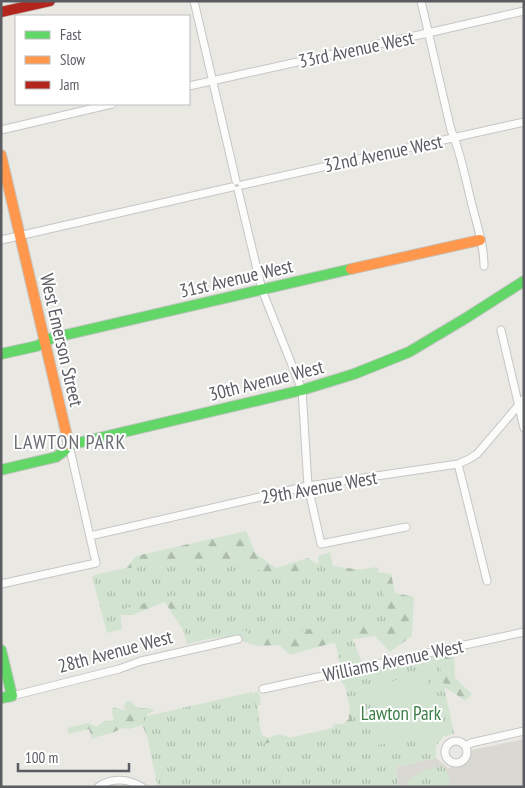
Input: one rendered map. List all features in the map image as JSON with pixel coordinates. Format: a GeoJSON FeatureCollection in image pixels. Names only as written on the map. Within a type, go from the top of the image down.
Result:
{"type":"FeatureCollection","features":[{"type":"Feature","properties":{"kind":"street"},"geometry":{"type":"LineString","coordinates":[[1,12],[50,1]]}},
{"type":"Feature","properties":{"kind":"street"},"geometry":{"type":"LineString","coordinates":[[194,1],[262,290],[302,390],[308,486],[321,544],[406,528]]}},
{"type":"Feature","properties":{"kind":"street"},"geometry":{"type":"LineString","coordinates":[[421,1],[451,128],[458,145],[484,258],[484,266]]}},
{"type":"Feature","properties":{"kind":"street","name":"33rd Avenue West"},"geometry":{"type":"LineString","coordinates":[[190,86],[524,10]]}},
{"type":"Feature","properties":{"kind":"street"},"geometry":{"type":"LineString","coordinates":[[1,130],[108,105]]}},
{"type":"Feature","properties":{"kind":"street","name":"32nd Avenue West"},"geometry":{"type":"LineString","coordinates":[[1,240],[524,122]]}},
{"type":"Feature","properties":{"kind":"street","name":"West Emerson Street"},"geometry":{"type":"LineString","coordinates":[[1,155],[96,562],[1,584]]}},
{"type":"Feature","properties":{"kind":"street","name":"31st Avenue West"},"geometry":{"type":"LineString","coordinates":[[1,354],[37,346],[52,338],[480,240]]}},
{"type":"Feature","properties":{"kind":"street","name":"30th Avenue West"},"geometry":{"type":"LineString","coordinates":[[1,470],[56,457],[64,452],[69,445],[302,390],[354,374],[409,352],[524,281]]}},
{"type":"Feature","properties":{"kind":"street"},"geometry":{"type":"LineString","coordinates":[[501,330],[521,402],[524,428]]}},
{"type":"Feature","properties":{"kind":"street","name":"29th Avenue West"},"geometry":{"type":"LineString","coordinates":[[90,536],[308,486],[458,464],[477,454],[521,402]]}},
{"type":"Feature","properties":{"kind":"street"},"geometry":{"type":"LineString","coordinates":[[458,464],[487,581]]}},
{"type":"Feature","properties":{"kind":"street","name":"Williams Avenue West"},"geometry":{"type":"LineString","coordinates":[[263,689],[524,632]]}},
{"type":"Feature","properties":{"kind":"street","name":"28th Avenue West"},"geometry":{"type":"LineString","coordinates":[[1,698],[119,669],[141,661],[238,639]]}},
{"type":"Feature","properties":{"kind":"street"},"geometry":{"type":"LineString","coordinates":[[1,650],[12,696]]}},
{"type":"Feature","properties":{"kind":"street"},"geometry":{"type":"LineString","coordinates":[[465,746],[524,731]]}},
{"type":"Feature","properties":{"kind":"street"},"geometry":{"type":"LineString","coordinates":[[98,787],[113,780],[133,782],[142,787]]}},
{"type":"Feature","properties":{"kind":"shaded area"},"geometry":{"type":"Polygon","coordinates":[[[524,739],[524,787],[399,787],[395,767],[436,758],[448,768],[465,764],[472,750],[524,739]]]}},
{"type":"Feature","properties":{"kind":"green space"},"geometry":{"type":"Polygon","coordinates":[[[246,531],[256,554],[276,568],[308,558],[318,564],[391,574],[395,593],[414,597],[412,636],[390,652],[375,636],[348,640],[341,646],[332,643],[290,655],[279,645],[256,646],[231,637],[193,638],[180,626],[165,602],[132,615],[121,615],[108,609],[97,574],[126,568],[136,556],[246,531]]]}},
{"type":"Feature","properties":{"kind":"green space","name":"Lawton Park"},"geometry":{"type":"Polygon","coordinates":[[[330,552],[335,573],[377,567],[391,621],[349,629],[365,672],[438,656],[454,734],[444,736],[436,746],[436,758],[395,767],[399,787],[158,787],[143,717],[252,692],[264,744],[353,723],[333,631],[318,627],[250,643],[246,630],[187,644],[173,595],[120,610],[122,629],[107,633],[92,576],[167,560],[238,564],[276,575],[319,567],[318,556],[330,552]]]}},
{"type":"Feature","properties":{"kind":"green space"},"geometry":{"type":"Polygon","coordinates":[[[445,652],[454,657],[455,678],[472,694],[465,701],[453,692],[431,681],[373,742],[211,787],[159,787],[155,780],[157,773],[153,764],[150,743],[142,725],[129,729],[121,728],[92,739],[89,729],[69,734],[67,728],[89,723],[96,727],[105,721],[114,720],[113,708],[126,710],[124,706],[127,701],[131,701],[138,707],[153,709],[153,712],[146,714],[150,719],[250,697],[257,691],[261,704],[257,707],[260,720],[254,727],[255,732],[269,738],[282,734],[294,740],[328,734],[334,724],[343,724],[349,719],[351,699],[341,680],[378,676],[379,667],[391,665],[395,672],[398,671],[397,662],[408,661],[414,667],[419,667],[427,658],[445,652]]]}},
{"type":"Feature","properties":{"kind":"green space"},"geometry":{"type":"Polygon","coordinates":[[[424,674],[427,676],[439,731],[436,734],[373,746],[373,703],[380,687],[387,682],[424,674]]]}},
{"type":"Feature","properties":{"kind":"green space"},"geometry":{"type":"Polygon","coordinates":[[[441,766],[446,769],[451,787],[408,787],[407,781],[425,770],[441,766]]]}},
{"type":"Feature","properties":{"kind":"traffic: fast"},"geometry":{"type":"LineString","coordinates":[[1,354],[37,346],[52,338],[351,269]]}},
{"type":"Feature","properties":{"kind":"traffic: fast"},"geometry":{"type":"LineString","coordinates":[[1,470],[56,457],[69,445],[302,390],[354,374],[409,352],[524,281]]}},
{"type":"Feature","properties":{"kind":"traffic: fast"},"geometry":{"type":"LineString","coordinates":[[1,650],[12,696],[1,698]]}},
{"type":"Feature","properties":{"kind":"traffic: slow"},"geometry":{"type":"LineString","coordinates":[[1,155],[69,445]]}},
{"type":"Feature","properties":{"kind":"traffic: slow"},"geometry":{"type":"LineString","coordinates":[[351,269],[480,240]]}},
{"type":"Feature","properties":{"kind":"traffic: jam"},"geometry":{"type":"LineString","coordinates":[[1,12],[50,1]]}},
{"type":"Feature","properties":{"kind":"district","name":"LAWTON PARK"},"geometry":{"type":"Point","coordinates":[70,442]}}]}
